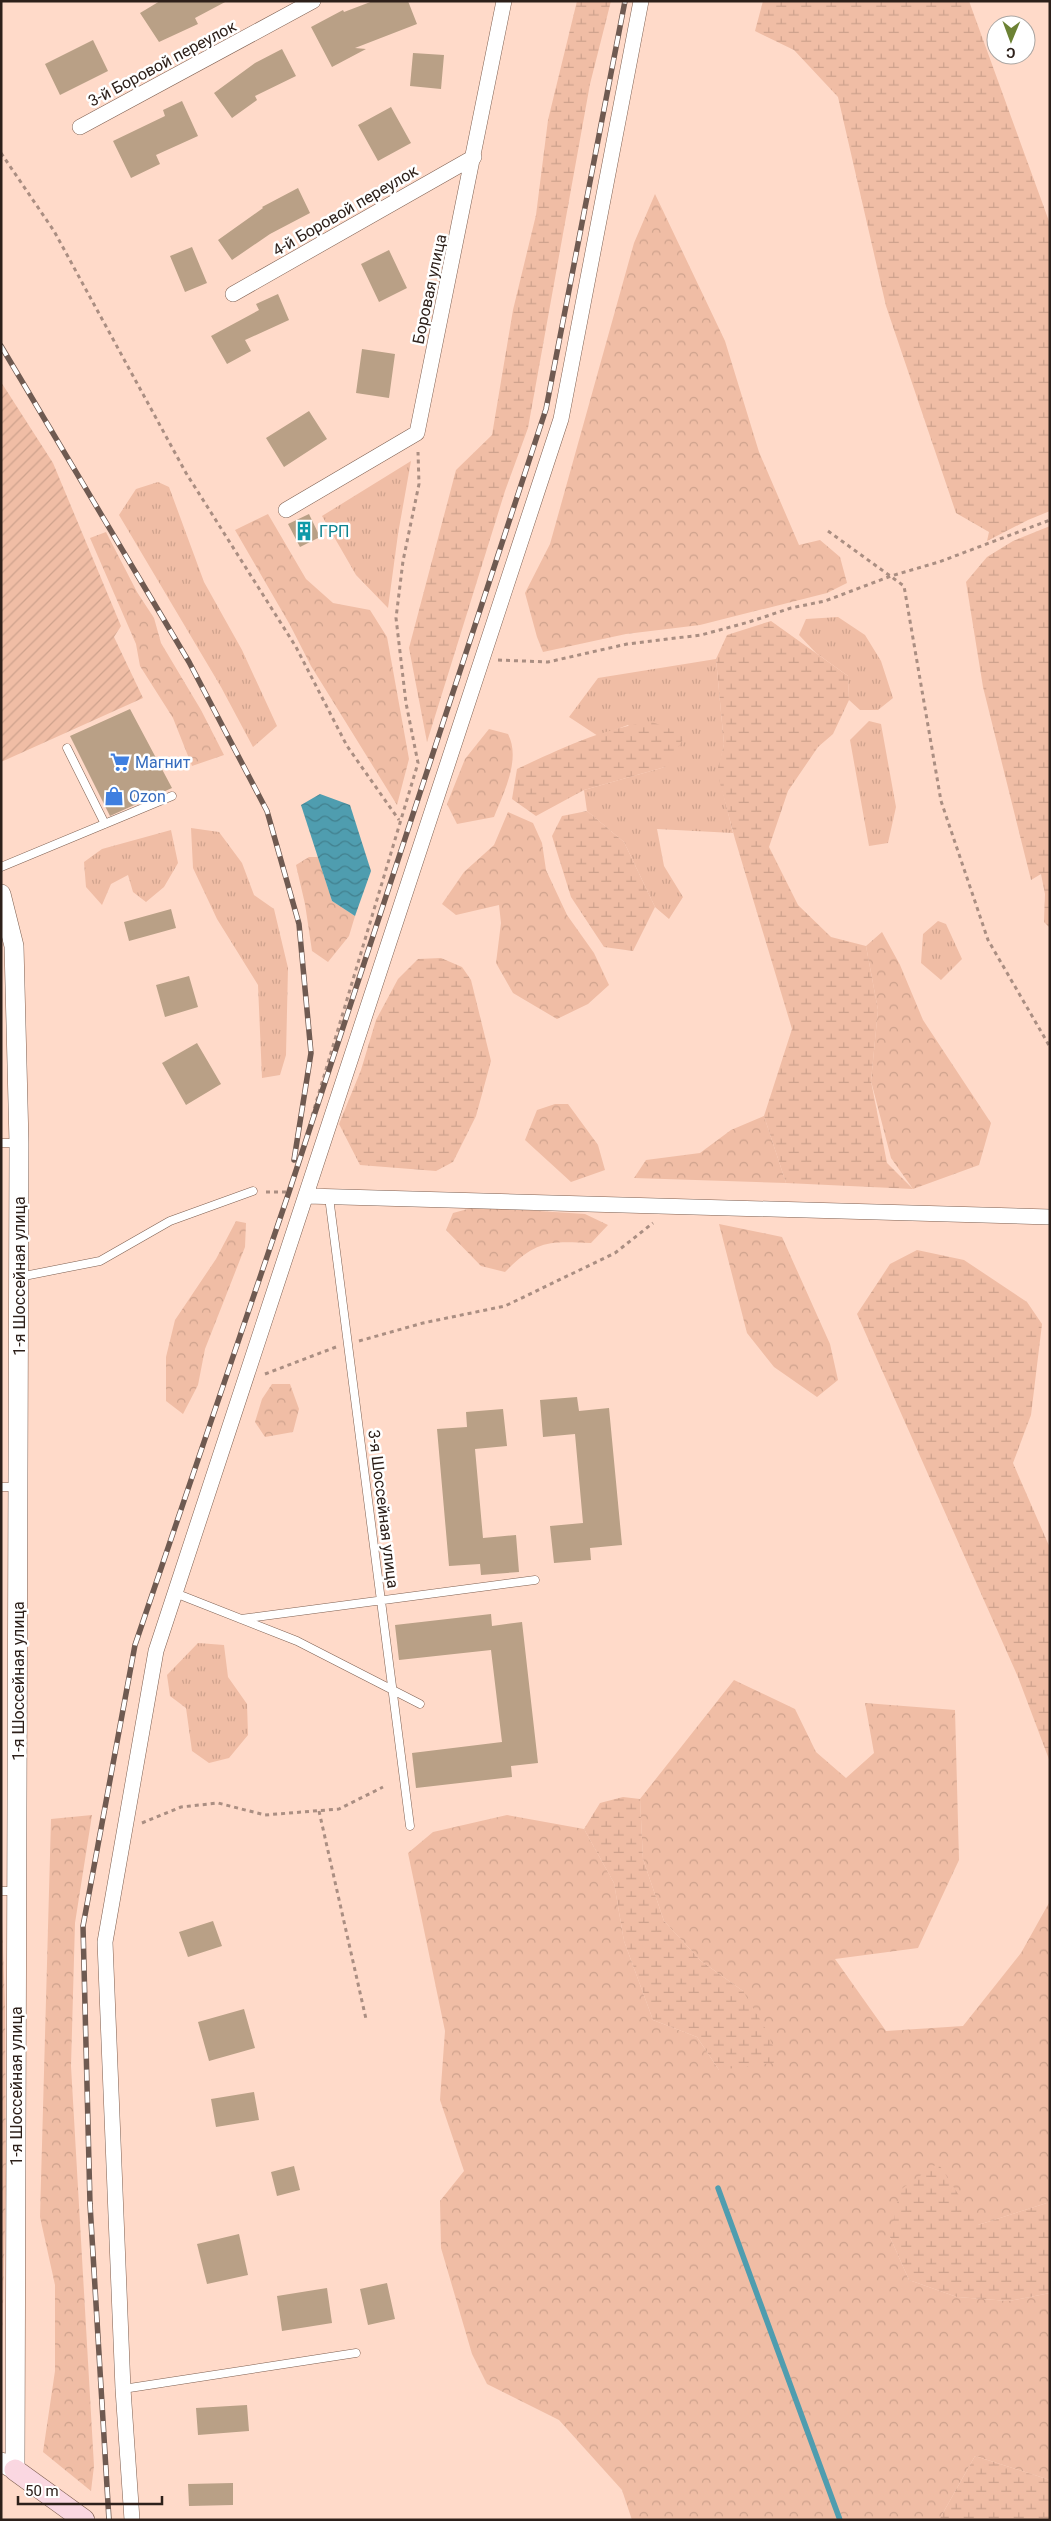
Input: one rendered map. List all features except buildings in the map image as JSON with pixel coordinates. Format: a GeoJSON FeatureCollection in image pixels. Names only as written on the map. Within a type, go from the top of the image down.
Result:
{"type":"FeatureCollection","features":[{"type":"Feature","properties":{"kind":"main road"},"geometry":{"type":"LineString","coordinates":[[8,2466],[84,2520]]}},
{"type":"Feature","properties":{"kind":"street","name":"3-й Боровой переулок"},"geometry":{"type":"LineString","coordinates":[[80,127],[313,1]]}},
{"type":"Feature","properties":{"kind":"street","name":"Боровая улица"},"geometry":{"type":"LineString","coordinates":[[417,434],[504,1]]}},
{"type":"Feature","properties":{"kind":"street"},"geometry":{"type":"LineString","coordinates":[[132,2520],[123,2389],[105,1942],[156,1650],[307,1196],[422,839],[483,660],[561,419],[641,1]]}},
{"type":"Feature","properties":{"kind":"street","name":"4-й Боровой переулок"},"geometry":{"type":"LineString","coordinates":[[233,294],[474,157]]}},
{"type":"Feature","properties":{"kind":"street"},"geometry":{"type":"LineString","coordinates":[[286,510],[417,434]]}},
{"type":"Feature","properties":{"kind":"street","name":"1-я Шоссейная улица"},"geometry":{"type":"LineString","coordinates":[[1,894],[14,946],[10,1143],[19,1277],[10,1487],[8,2466]]}},
{"type":"Feature","properties":{"kind":"street"},"geometry":{"type":"LineString","coordinates":[[307,1196],[1050,1217]]}},
{"type":"Feature","properties":{"kind":"lane"},"geometry":{"type":"LineString","coordinates":[[67,748],[105,824]]}},
{"type":"Feature","properties":{"kind":"lane"},"geometry":{"type":"LineString","coordinates":[[1,867],[172,796]]}},
{"type":"Feature","properties":{"kind":"lane"},"geometry":{"type":"LineString","coordinates":[[19,1277],[100,1261],[170,1221],[253,1191]]}},
{"type":"Feature","properties":{"kind":"lane","name":"3-я Шоссейная улица"},"geometry":{"type":"LineString","coordinates":[[330,1196],[410,1826]]}},
{"type":"Feature","properties":{"kind":"lane"},"geometry":{"type":"LineString","coordinates":[[241,1619],[535,1580]]}},
{"type":"Feature","properties":{"kind":"lane"},"geometry":{"type":"LineString","coordinates":[[175,1593],[296,1641],[420,1704]]}},
{"type":"Feature","properties":{"kind":"lane"},"geometry":{"type":"LineString","coordinates":[[123,2389],[356,2354]]}},
{"type":"Feature","properties":{"kind":"path"},"geometry":{"type":"LineString","coordinates":[[1,153],[54,231],[186,473],[296,647],[347,746],[399,821]]}},
{"type":"Feature","properties":{"kind":"path"},"geometry":{"type":"LineString","coordinates":[[312,1117],[399,821],[418,763],[406,703],[396,618],[403,561],[418,484],[417,434]]}},
{"type":"Feature","properties":{"kind":"path"},"geometry":{"type":"LineString","coordinates":[[483,660],[548,662],[627,644],[701,634],[749,622],[791,608],[825,601],[891,576],[939,562],[1050,520]]}},
{"type":"Feature","properties":{"kind":"path"},"geometry":{"type":"LineString","coordinates":[[828,531],[904,586],[944,810],[988,940],[1050,1047]]}},
{"type":"Feature","properties":{"kind":"path"},"geometry":{"type":"LineString","coordinates":[[289,1192],[292,1183]]}},
{"type":"Feature","properties":{"kind":"path"},"geometry":{"type":"LineString","coordinates":[[253,1191],[289,1192],[307,1196]]}},
{"type":"Feature","properties":{"kind":"path"},"geometry":{"type":"LineString","coordinates":[[245,1384],[276,1369],[348,1344],[423,1323],[505,1306],[615,1253],[658,1219]]}},
{"type":"Feature","properties":{"kind":"path"},"geometry":{"type":"LineString","coordinates":[[125,1830],[181,1806],[218,1803],[265,1815],[339,1809],[383,1787]]}},
{"type":"Feature","properties":{"kind":"path"},"geometry":{"type":"LineString","coordinates":[[319,1810],[366,2019]]}},
{"type":"Feature","properties":{"kind":"green space"},"geometry":{"type":"Polygon","coordinates":[[[577,1],[611,1],[590,84],[528,428],[505,491],[427,742],[409,648],[456,470],[492,435],[513,310],[536,215],[548,120],[577,1]]]}},
{"type":"Feature","properties":{"kind":"green space"},"geometry":{"type":"Polygon","coordinates":[[[763,1],[969,1],[986,48],[986,65],[992,65],[1050,224],[1050,511],[987,541],[989,532],[956,513],[886,306],[838,97],[794,50],[755,31],[763,1]]]}},
{"type":"Feature","properties":{"kind":"green space"},"geometry":{"type":"Polygon","coordinates":[[[655,194],[725,341],[759,452],[799,545],[820,540],[840,557],[847,583],[827,593],[700,625],[626,634],[543,652],[525,593],[550,544],[634,243],[655,194]]]}},
{"type":"Feature","properties":{"kind":"green space"},"geometry":{"type":"Polygon","coordinates":[[[1,382],[53,463],[121,626],[114,637],[143,698],[1,762],[1,382]]]}},
{"type":"Feature","properties":{"kind":"green space"},"geometry":{"type":"Polygon","coordinates":[[[411,461],[398,534],[388,608],[356,575],[322,516],[411,461]]]}},
{"type":"Feature","properties":{"kind":"green space"},"geometry":{"type":"Polygon","coordinates":[[[158,482],[169,487],[204,582],[242,650],[277,726],[253,747],[221,687],[119,515],[136,489],[158,482]]]}},
{"type":"Feature","properties":{"kind":"green space"},"geometry":{"type":"Polygon","coordinates":[[[268,514],[306,579],[333,603],[370,610],[387,637],[409,759],[397,805],[311,666],[290,625],[235,530],[268,514]]]}},
{"type":"Feature","properties":{"kind":"green space"},"geometry":{"type":"Polygon","coordinates":[[[1050,526],[1050,928],[1044,922],[1045,894],[1041,874],[1031,880],[983,687],[966,582],[987,557],[1013,541],[1050,526]]]}},
{"type":"Feature","properties":{"kind":"green space"},"geometry":{"type":"Polygon","coordinates":[[[106,532],[137,592],[154,618],[161,643],[201,710],[224,755],[192,766],[173,718],[140,666],[136,644],[90,538],[106,532]]]}},
{"type":"Feature","properties":{"kind":"green space"},"geometry":{"type":"Polygon","coordinates":[[[838,617],[865,635],[881,661],[893,698],[878,710],[860,710],[849,700],[848,676],[816,653],[799,635],[806,619],[838,617]]]}},
{"type":"Feature","properties":{"kind":"green space"},"geometry":{"type":"Polygon","coordinates":[[[771,621],[848,676],[849,700],[833,734],[818,747],[788,791],[769,847],[798,905],[831,937],[866,946],[878,1010],[871,1081],[887,1163],[913,1189],[786,1183],[764,1116],[792,1029],[717,772],[724,744],[716,659],[727,635],[771,621]]]}},
{"type":"Feature","properties":{"kind":"green space"},"geometry":{"type":"Polygon","coordinates":[[[716,659],[724,744],[718,772],[733,833],[657,829],[664,866],[683,897],[669,919],[655,907],[624,842],[587,811],[584,790],[665,767],[628,725],[598,736],[569,717],[598,678],[716,659]]]}},
{"type":"Feature","properties":{"kind":"green space"},"geometry":{"type":"Polygon","coordinates":[[[869,721],[881,724],[896,807],[888,843],[869,846],[850,740],[869,721]]]}},
{"type":"Feature","properties":{"kind":"green space"},"geometry":{"type":"Polygon","coordinates":[[[652,722],[686,735],[665,767],[584,790],[536,816],[512,799],[517,769],[600,734],[652,722]]]}},
{"type":"Feature","properties":{"kind":"green space"},"geometry":{"type":"Polygon","coordinates":[[[489,729],[508,734],[513,754],[510,776],[494,817],[457,824],[447,804],[465,759],[489,729]]]}},
{"type":"Feature","properties":{"kind":"green space"},"geometry":{"type":"Polygon","coordinates":[[[587,811],[624,842],[655,907],[633,951],[604,947],[571,897],[552,836],[562,816],[587,811]]]}},
{"type":"Feature","properties":{"kind":"green space"},"geometry":{"type":"Polygon","coordinates":[[[508,812],[533,823],[542,843],[546,870],[567,915],[594,953],[609,985],[588,1004],[557,1019],[513,993],[496,963],[501,923],[499,905],[456,915],[442,904],[464,872],[494,845],[508,812]]]}},
{"type":"Feature","properties":{"kind":"green space"},"geometry":{"type":"Polygon","coordinates":[[[191,828],[219,832],[242,863],[254,895],[274,909],[288,968],[286,1055],[280,1075],[262,1078],[258,985],[217,919],[193,868],[191,828]]]}},
{"type":"Feature","properties":{"kind":"green space"},"geometry":{"type":"Polygon","coordinates":[[[171,830],[178,863],[164,887],[146,902],[133,892],[128,875],[111,884],[102,905],[86,887],[84,862],[102,849],[171,830]]]}},
{"type":"Feature","properties":{"kind":"green space"},"geometry":{"type":"Polygon","coordinates":[[[309,857],[318,857],[332,901],[355,916],[349,936],[328,962],[312,951],[305,904],[296,865],[309,857]]]}},
{"type":"Feature","properties":{"kind":"green space"},"geometry":{"type":"Polygon","coordinates":[[[938,921],[946,924],[962,959],[941,980],[921,963],[923,934],[938,921]]]}},
{"type":"Feature","properties":{"kind":"green space"},"geometry":{"type":"Polygon","coordinates":[[[882,932],[900,965],[923,1020],[991,1123],[979,1165],[913,1189],[891,1158],[871,1081],[878,1010],[866,946],[882,932]]]}},
{"type":"Feature","properties":{"kind":"green space"},"geometry":{"type":"Polygon","coordinates":[[[441,958],[462,967],[471,980],[491,1061],[476,1116],[453,1162],[436,1171],[360,1165],[339,1124],[361,1070],[376,1020],[398,979],[418,959],[441,958]]]}},
{"type":"Feature","properties":{"kind":"green space"},"geometry":{"type":"Polygon","coordinates":[[[555,1104],[568,1104],[598,1145],[605,1170],[571,1182],[525,1140],[537,1110],[555,1104]]]}},
{"type":"Feature","properties":{"kind":"green space"},"geometry":{"type":"Polygon","coordinates":[[[764,1116],[786,1183],[634,1178],[646,1160],[700,1153],[731,1130],[764,1116]]]}},
{"type":"Feature","properties":{"kind":"green space"},"geometry":{"type":"Polygon","coordinates":[[[475,1207],[585,1214],[608,1225],[591,1243],[564,1242],[535,1248],[516,1261],[505,1272],[481,1266],[446,1230],[453,1213],[475,1207]]]}},
{"type":"Feature","properties":{"kind":"green space"},"geometry":{"type":"Polygon","coordinates":[[[236,1221],[246,1223],[245,1247],[205,1349],[198,1385],[183,1414],[166,1401],[166,1357],[175,1320],[216,1259],[236,1221]]]}},
{"type":"Feature","properties":{"kind":"green space"},"geometry":{"type":"Polygon","coordinates":[[[719,1224],[782,1237],[830,1344],[838,1380],[817,1397],[774,1367],[747,1333],[719,1224]]]}},
{"type":"Feature","properties":{"kind":"green space"},"geometry":{"type":"Polygon","coordinates":[[[917,1250],[964,1260],[1027,1302],[1042,1324],[1031,1415],[1013,1463],[1050,1548],[1050,1762],[1018,1677],[857,1314],[890,1264],[917,1250]]]}},
{"type":"Feature","properties":{"kind":"green space"},"geometry":{"type":"Polygon","coordinates":[[[272,1384],[290,1384],[299,1409],[293,1432],[265,1437],[255,1422],[262,1399],[272,1384]]]}},
{"type":"Feature","properties":{"kind":"green space"},"geometry":{"type":"Polygon","coordinates":[[[198,1643],[224,1645],[228,1677],[247,1704],[248,1735],[229,1758],[209,1763],[192,1751],[186,1708],[170,1696],[167,1675],[198,1643]]]}},
{"type":"Feature","properties":{"kind":"green space"},"geometry":{"type":"Polygon","coordinates":[[[734,1680],[795,1709],[816,1752],[846,1778],[874,1753],[865,1703],[955,1710],[959,1860],[918,1948],[835,1959],[886,2031],[963,2026],[1021,1953],[1050,1901],[1050,2202],[978,2225],[890,2237],[909,2280],[957,2297],[1009,2301],[1050,2293],[1050,2480],[975,2456],[939,2520],[632,2520],[622,2490],[559,2420],[487,2384],[472,2354],[441,2248],[440,2201],[464,2171],[440,2100],[445,2031],[408,1853],[433,1832],[507,1815],[584,1829],[614,1883],[624,1941],[653,2020],[697,2037],[719,2070],[743,1991],[701,1961],[664,1921],[643,1859],[640,1799],[734,1680]]]}},
{"type":"Feature","properties":{"kind":"green space"},"geometry":{"type":"Polygon","coordinates":[[[623,1797],[640,1799],[643,1859],[664,1921],[701,1961],[743,1991],[765,2028],[780,2062],[719,2070],[697,2037],[653,2020],[624,1941],[614,1883],[584,1829],[600,1803],[623,1797]]]}},
{"type":"Feature","properties":{"kind":"green space"},"geometry":{"type":"Polygon","coordinates":[[[92,1815],[75,1923],[71,2066],[94,2466],[91,2491],[43,2452],[55,2371],[55,2285],[40,2217],[51,1819],[92,1815]]]}},
{"type":"Feature","properties":{"kind":"green space"},"geometry":{"type":"Polygon","coordinates":[[[2,1920],[5,2005],[6,2180],[1,2392],[2,1920]]]}},
{"type":"Feature","properties":{"kind":"green space"},"geometry":{"type":"Polygon","coordinates":[[[938,2163],[978,2225],[1050,2202],[1050,2293],[1009,2301],[957,2297],[909,2280],[890,2237],[900,2190],[938,2163]]]}},
{"type":"Feature","properties":{"kind":"green space"},"geometry":{"type":"Polygon","coordinates":[[[975,2456],[1050,2480],[1050,2520],[939,2520],[975,2456]]]}},
{"type":"Feature","properties":{"kind":"water"},"geometry":{"type":"Polygon","coordinates":[[[320,794],[350,805],[371,871],[355,916],[332,901],[301,805],[320,794]]]}},
{"type":"Feature","properties":{"kind":"waterway"},"geometry":{"type":"LineString","coordinates":[[718,2188],[840,2520]]}},
{"type":"Feature","properties":{"kind":"railway"},"geometry":{"type":"LineString","coordinates":[[109,2520],[90,2204],[83,1926],[135,1645],[289,1192],[546,409],[625,1]]}},
{"type":"Feature","properties":{"kind":"railway"},"geometry":{"type":"LineString","coordinates":[[1,346],[189,662],[267,811],[299,924],[311,1053],[294,1160]]}},
{"type":"Feature","properties":{"kind":"place","name":"ГРП"},"geometry":{"type":"Point","coordinates":[304,531]}},
{"type":"Feature","properties":{"kind":"place","name":"Магнит"},"geometry":{"type":"Point","coordinates":[120,762]}},
{"type":"Feature","properties":{"kind":"place","name":"Ozon"},"geometry":{"type":"Point","coordinates":[114,796]}}]}
